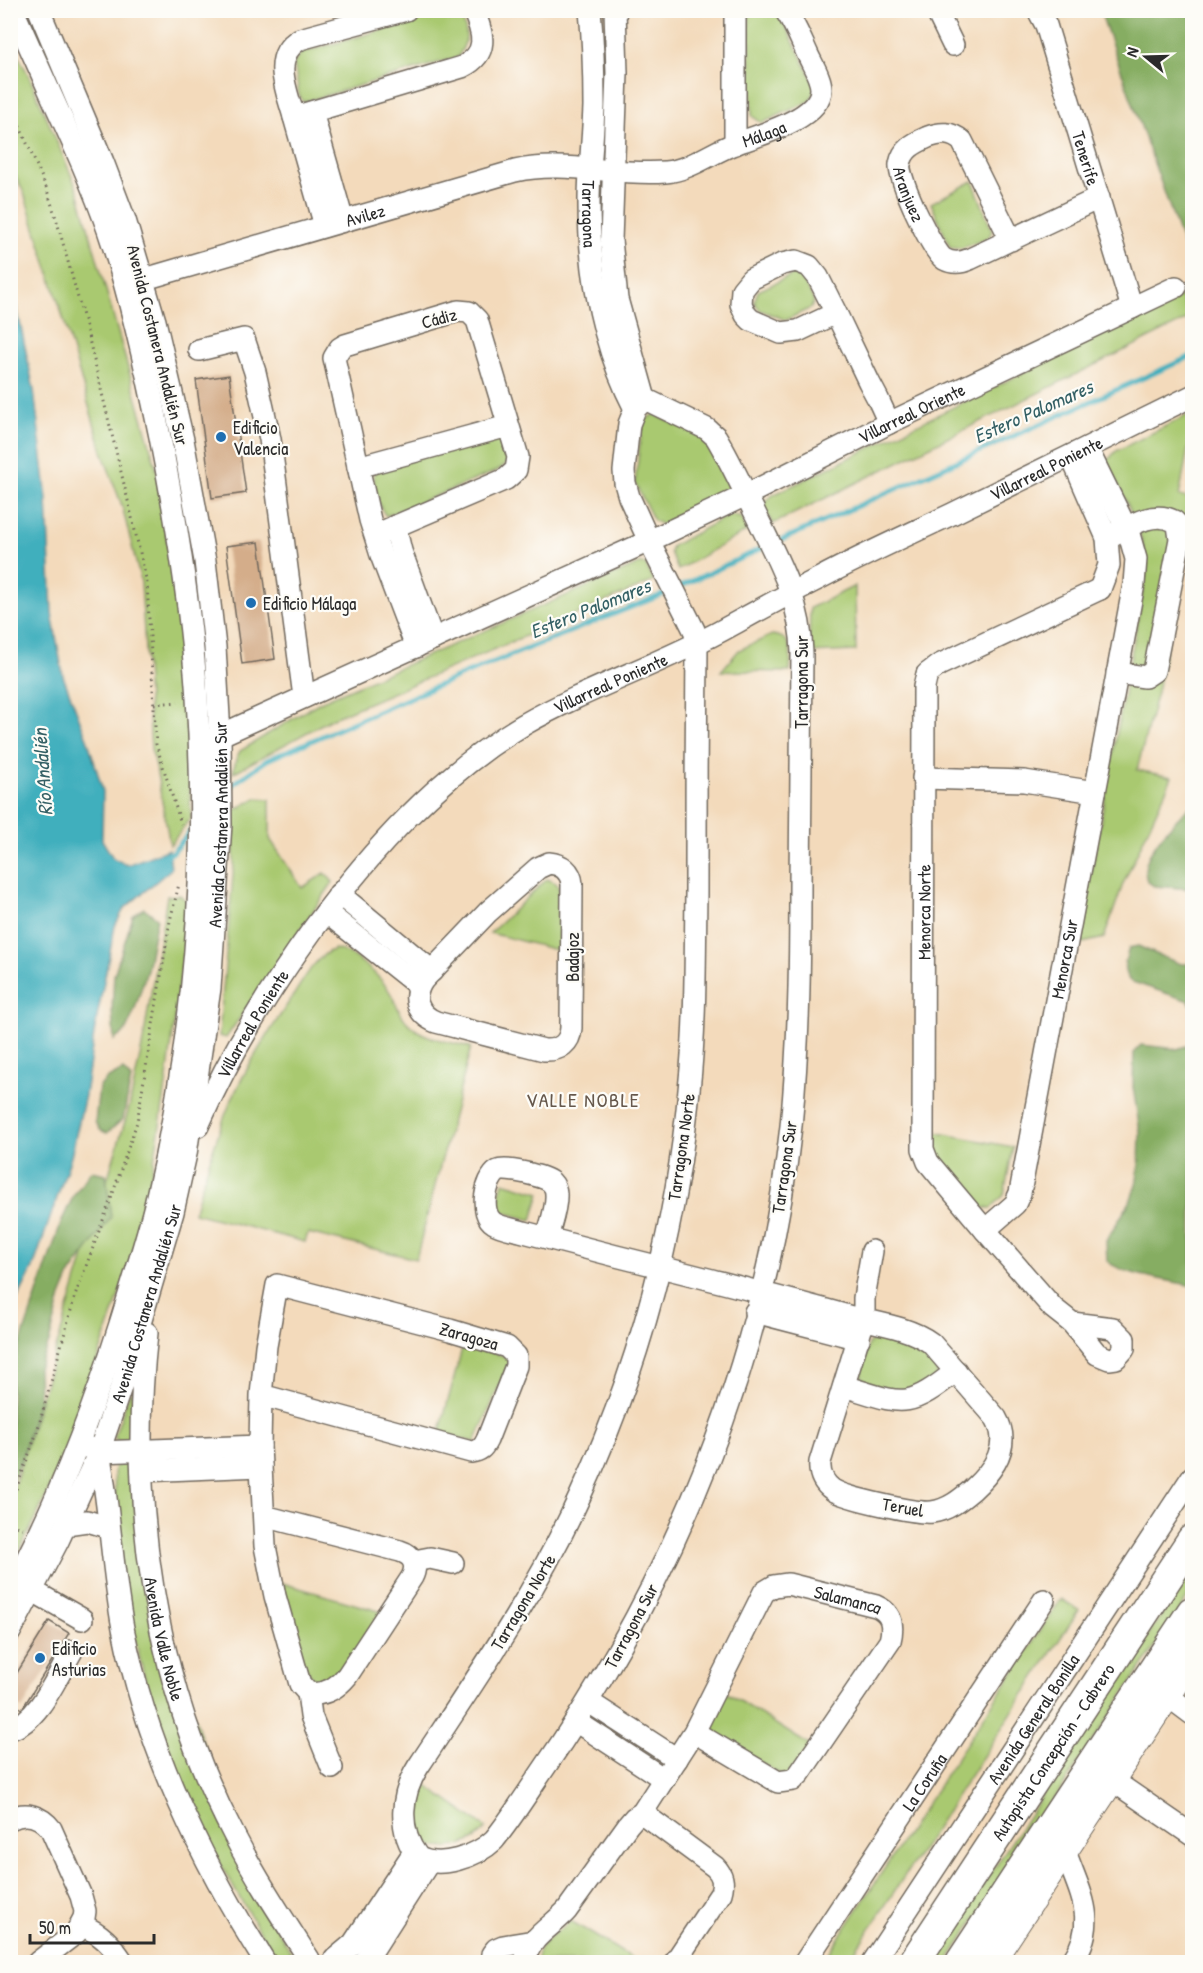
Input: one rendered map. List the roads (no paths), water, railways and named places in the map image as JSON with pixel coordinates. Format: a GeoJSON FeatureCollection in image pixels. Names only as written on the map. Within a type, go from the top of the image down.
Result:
{"type":"FeatureCollection","features":[{"type":"Feature","properties":{"kind":"highway","name":"Autopista Concepción - Cabrero"},"geometry":{"type":"LineString","coordinates":[[914,1962],[1192,1540]]}},
{"type":"Feature","properties":{"kind":"highway"},"geometry":{"type":"LineString","coordinates":[[961,1962],[1192,1612]]}},
{"type":"Feature","properties":{"kind":"main road"},"geometry":{"type":"LineString","coordinates":[[991,1962],[1192,1659]]}},
{"type":"Feature","properties":{"kind":"street","name":"Avenida Costanera Andalién Sur"},"geometry":{"type":"LineString","coordinates":[[10,1590],[60,1489],[97,1395],[154,1206],[169,1137],[180,1066],[190,985],[200,847],[199,744],[191,630],[134,282],[103,162],[39,10]]}},
{"type":"Feature","properties":{"kind":"street"},"geometry":{"type":"LineString","coordinates":[[334,224],[303,115],[282,70],[283,58],[289,47],[300,39],[406,10]]}},
{"type":"Feature","properties":{"kind":"street"},"geometry":{"type":"LineString","coordinates":[[303,115],[462,67],[473,61],[482,49],[483,41],[473,10]]}},
{"type":"Feature","properties":{"kind":"street","name":"Tarragona"},"geometry":{"type":"LineString","coordinates":[[590,10],[594,86],[590,234],[602,322],[616,369],[640,404]]}},
{"type":"Feature","properties":{"kind":"street","name":"Tarragona"},"geometry":{"type":"LineString","coordinates":[[615,10],[617,73],[611,240],[617,299],[640,404]]}},
{"type":"Feature","properties":{"kind":"street","name":"Málaga"},"geometry":{"type":"LineString","coordinates":[[737,10],[735,23],[735,144],[756,138],[807,113],[819,99],[821,86],[819,79],[786,10]]}},
{"type":"Feature","properties":{"kind":"street"},"geometry":{"type":"LineString","coordinates":[[936,10],[953,45]]}},
{"type":"Feature","properties":{"kind":"street","name":"Tenerife"},"geometry":{"type":"LineString","coordinates":[[1038,10],[1046,25],[1132,308]]}},
{"type":"Feature","properties":{"kind":"street","name":"Avenida Costanera Andalién Sur"},"geometry":{"type":"LineString","coordinates":[[10,1632],[33,1592],[99,1452],[122,1384],[173,1212],[186,1154],[210,988],[221,824],[220,735],[214,636],[198,518],[168,374],[134,282],[112,241],[84,167],[18,13]]}},
{"type":"Feature","properties":{"kind":"street","name":"Aranjuez"},"geometry":{"type":"LineString","coordinates":[[1011,240],[962,141],[952,134],[938,134],[906,149],[900,162],[900,176],[935,250],[951,262],[964,262],[1011,240],[1099,198]]}},
{"type":"Feature","properties":{"kind":"street","name":"Avilez"},"geometry":{"type":"LineString","coordinates":[[134,282],[526,168],[669,171],[680,169],[735,144]]}},
{"type":"Feature","properties":{"kind":"street","name":"Villarreal Oriente"},"geometry":{"type":"LineString","coordinates":[[199,744],[649,541],[889,423],[1176,287]]}},
{"type":"Feature","properties":{"kind":"street","name":"Cádiz"},"geometry":{"type":"LineString","coordinates":[[375,535],[510,477],[518,463],[477,320],[469,312],[458,311],[345,345],[336,352],[335,363],[358,467],[375,535],[381,555],[425,643]]}},
{"type":"Feature","properties":{"kind":"street"},"geometry":{"type":"LineString","coordinates":[[836,313],[889,423]]}},
{"type":"Feature","properties":{"kind":"street"},"geometry":{"type":"LineString","coordinates":[[199,350],[244,339],[255,372],[270,439],[304,697]]}},
{"type":"Feature","properties":{"kind":"street","name":"Villarreal Poniente"},"geometry":{"type":"LineString","coordinates":[[186,1154],[236,1046],[280,977],[339,894],[405,818],[438,788],[491,746],[554,708],[697,644],[820,577],[1192,396]]}},
{"type":"Feature","properties":{"kind":"street","name":"Tarragona Sur"},"geometry":{"type":"LineString","coordinates":[[421,1857],[466,1856],[482,1849],[494,1840],[577,1722],[644,1605],[695,1496],[731,1398],[758,1302],[778,1217],[785,1171],[791,1125],[798,1024],[802,653],[800,618],[776,557],[719,442],[712,433],[640,404]]}},
{"type":"Feature","properties":{"kind":"street","name":"Tarragona Norte"},"geometry":{"type":"LineString","coordinates":[[421,1857],[408,1838],[403,1812],[406,1790],[411,1778],[505,1635],[563,1533],[581,1496],[632,1363],[661,1267],[677,1182],[693,1046],[697,644],[694,630],[649,541],[625,483],[624,471],[629,424],[640,404]]}},
{"type":"Feature","properties":{"kind":"street"},"geometry":{"type":"LineString","coordinates":[[358,467],[508,426]]}},
{"type":"Feature","properties":{"kind":"street"},"geometry":{"type":"LineString","coordinates":[[1079,452],[1107,538],[1109,565],[1100,589],[1130,606]]}},
{"type":"Feature","properties":{"kind":"street","name":"Menorca Sur"},"geometry":{"type":"LineString","coordinates":[[985,1230],[1015,1204],[1020,1193],[1135,578],[1136,559],[1127,528],[1079,452]]}},
{"type":"Feature","properties":{"kind":"street"},"geometry":{"type":"LineString","coordinates":[[1107,538],[1153,517],[1167,517],[1178,525],[1180,540],[1155,671],[1145,677],[1117,673]]}},
{"type":"Feature","properties":{"kind":"street"},"geometry":{"type":"LineString","coordinates":[[395,526],[425,643]]}},
{"type":"Feature","properties":{"kind":"street","name":"Menorca Norte"},"geometry":{"type":"LineString","coordinates":[[1072,1323],[1053,1308],[985,1230],[928,1162],[923,1149],[924,687],[930,670],[939,664],[1100,589]]}},
{"type":"Feature","properties":{"kind":"street"},"geometry":{"type":"LineString","coordinates":[[923,778],[1024,781],[1095,792]]}},
{"type":"Feature","properties":{"kind":"street","name":"Badajoz"},"geometry":{"type":"LineString","coordinates":[[549,863],[556,864],[569,873],[572,884],[571,1028],[568,1041],[563,1046],[558,1049],[544,1050],[429,1019],[423,1015],[417,1003],[426,979],[488,912],[538,868],[549,863]]}},
{"type":"Feature","properties":{"kind":"street"},"geometry":{"type":"LineString","coordinates":[[339,894],[426,979]]}},
{"type":"Feature","properties":{"kind":"street"},"geometry":{"type":"LineString","coordinates":[[327,912],[426,979]]}},
{"type":"Feature","properties":{"kind":"street","name":"Teruel"},"geometry":{"type":"LineString","coordinates":[[547,1238],[661,1267],[758,1302],[862,1330],[922,1336],[932,1343],[996,1418],[1002,1432],[1001,1448],[992,1469],[955,1503],[931,1512],[906,1511],[840,1493],[833,1490],[823,1479],[820,1462],[862,1330],[864,1298],[872,1251]]}},
{"type":"Feature","properties":{"kind":"street","name":"Zaragoza"},"geometry":{"type":"LineString","coordinates":[[261,1395],[460,1449],[477,1451],[488,1440],[516,1366],[516,1356],[507,1347],[460,1333],[277,1286],[266,1347],[261,1395],[260,1456],[265,1546],[275,1596],[300,1684],[308,1693],[311,1716],[332,1768]]}},
{"type":"Feature","properties":{"kind":"street","name":"Avenida Valle Noble"},"geometry":{"type":"LineString","coordinates":[[151,1287],[145,1351],[142,1471],[149,1554],[158,1616],[173,1678],[192,1739],[233,1834],[305,1961],[340,1961]]}},
{"type":"Feature","properties":{"kind":"street"},"geometry":{"type":"LineString","coordinates":[[844,1386],[886,1399],[906,1401],[928,1393],[956,1371]]}},
{"type":"Feature","properties":{"kind":"street"},"geometry":{"type":"LineString","coordinates":[[78,1444],[99,1452],[142,1450],[260,1456]]}},
{"type":"Feature","properties":{"kind":"street","name":"Avenida Valle Noble"},"geometry":{"type":"LineString","coordinates":[[99,1452],[124,1631],[153,1736],[201,1853],[232,1910],[265,1962]]}},
{"type":"Feature","properties":{"kind":"street"},"geometry":{"type":"LineString","coordinates":[[142,1471],[260,1456]]}},
{"type":"Feature","properties":{"kind":"street","name":"Avenida General Bonilla"},"geometry":{"type":"LineString","coordinates":[[873,1962],[1192,1477]]}},
{"type":"Feature","properties":{"kind":"street"},"geometry":{"type":"LineString","coordinates":[[264,1516],[400,1551],[411,1556],[414,1561],[412,1577],[347,1676],[328,1691],[318,1694],[308,1693]]}},
{"type":"Feature","properties":{"kind":"street"},"geometry":{"type":"LineString","coordinates":[[66,1524],[87,1521],[108,1527]]}},
{"type":"Feature","properties":{"kind":"street"},"geometry":{"type":"LineString","coordinates":[[414,1561],[429,1558],[453,1563]]}},
{"type":"Feature","properties":{"kind":"street","name":"Salamanca"},"geometry":{"type":"LineString","coordinates":[[526,1962],[527,1952],[534,1941],[557,1921],[628,1825],[642,1813],[694,1732],[761,1597],[769,1588],[788,1584],[876,1606],[888,1613],[892,1625],[890,1641],[793,1780],[783,1782],[773,1779],[694,1732]]}},
{"type":"Feature","properties":{"kind":"street"},"geometry":{"type":"LineString","coordinates":[[33,1592],[82,1619]]}},
{"type":"Feature","properties":{"kind":"street","name":"La Coruña"},"geometry":{"type":"LineString","coordinates":[[805,1962],[1044,1600]]}},
{"type":"Feature","properties":{"kind":"street"},"geometry":{"type":"LineString","coordinates":[[10,1729],[37,1710],[72,1650]]}},
{"type":"Feature","properties":{"kind":"street"},"geometry":{"type":"LineString","coordinates":[[1168,1696],[1192,1714]]}},
{"type":"Feature","properties":{"kind":"street"},"geometry":{"type":"LineString","coordinates":[[589,1702],[677,1759]]}},
{"type":"Feature","properties":{"kind":"street"},"geometry":{"type":"LineString","coordinates":[[577,1722],[664,1779]]}},
{"type":"Feature","properties":{"kind":"street"},"geometry":{"type":"LineString","coordinates":[[1112,1780],[1192,1835]]}},
{"type":"Feature","properties":{"kind":"street"},"geometry":{"type":"LineString","coordinates":[[642,1813],[715,1867],[722,1876],[721,1893],[675,1962]]}},
{"type":"Feature","properties":{"kind":"street"},"geometry":{"type":"LineString","coordinates":[[10,1819],[16,1816],[32,1815],[51,1829],[84,1903],[84,1918],[81,1926],[69,1939],[38,1962]]}},
{"type":"Feature","properties":{"kind":"street"},"geometry":{"type":"LineString","coordinates":[[1065,1851],[1084,1905],[1087,1922],[1085,1939],[1072,1962]]}},
{"type":"Feature","properties":{"kind":"street"},"geometry":{"type":"LineString","coordinates":[[340,1961],[421,1857]]}},
{"type":"Feature","properties":{"kind":"street"},"geometry":{"type":"LineString","coordinates":[[365,1962],[421,1857]]}},
{"type":"Feature","properties":{"kind":"street"},"geometry":{"type":"LineString","coordinates":[[81,1926],[108,1941],[123,1962]]}},
{"type":"Feature","properties":{"kind":"street"},"geometry":{"type":"LineString","coordinates":[[494,1962],[492,1954],[500,1947],[534,1941]]}},
{"type":"Feature","properties":{"kind":"water","name":"Río Andalién"},"geometry":{"type":"Polygon","coordinates":[[[11,288],[34,390],[47,499],[52,613],[63,676],[88,741],[103,791],[102,840],[113,858],[127,865],[169,849],[171,869],[124,909],[115,926],[95,1027],[85,1095],[71,1157],[33,1268],[11,1312],[11,288]]]}},
{"type":"Feature","properties":{"kind":"waterway","name":"Estero Palomares"},"geometry":{"type":"LineString","coordinates":[[775,543],[1192,356]]}},
{"type":"Feature","properties":{"kind":"waterway","name":"Estero Palomares"},"geometry":{"type":"LineString","coordinates":[[677,588],[767,546]]}},
{"type":"Feature","properties":{"kind":"waterway","name":"Estero Palomares"},"geometry":{"type":"LineString","coordinates":[[226,789],[267,760],[467,673],[669,592]]}},
{"type":"Feature","properties":{"kind":"waterway","name":"Estero Palomares"},"geometry":{"type":"LineString","coordinates":[[164,858],[173,852],[193,828]]}},
{"type":"Feature","properties":{"kind":"place","name":"Edificio Valencia"},"geometry":{"type":"Point","coordinates":[221,437]}},
{"type":"Feature","properties":{"kind":"place","name":"Edificio Málaga"},"geometry":{"type":"Point","coordinates":[251,603]}},
{"type":"Feature","properties":{"kind":"place","name":"Edificio Asturias"},"geometry":{"type":"Point","coordinates":[40,1658]}},
{"type":"Feature","properties":{"kind":"district","name":"VALLE NOBLE"},"geometry":{"type":"Point","coordinates":[583,1099]}}]}
